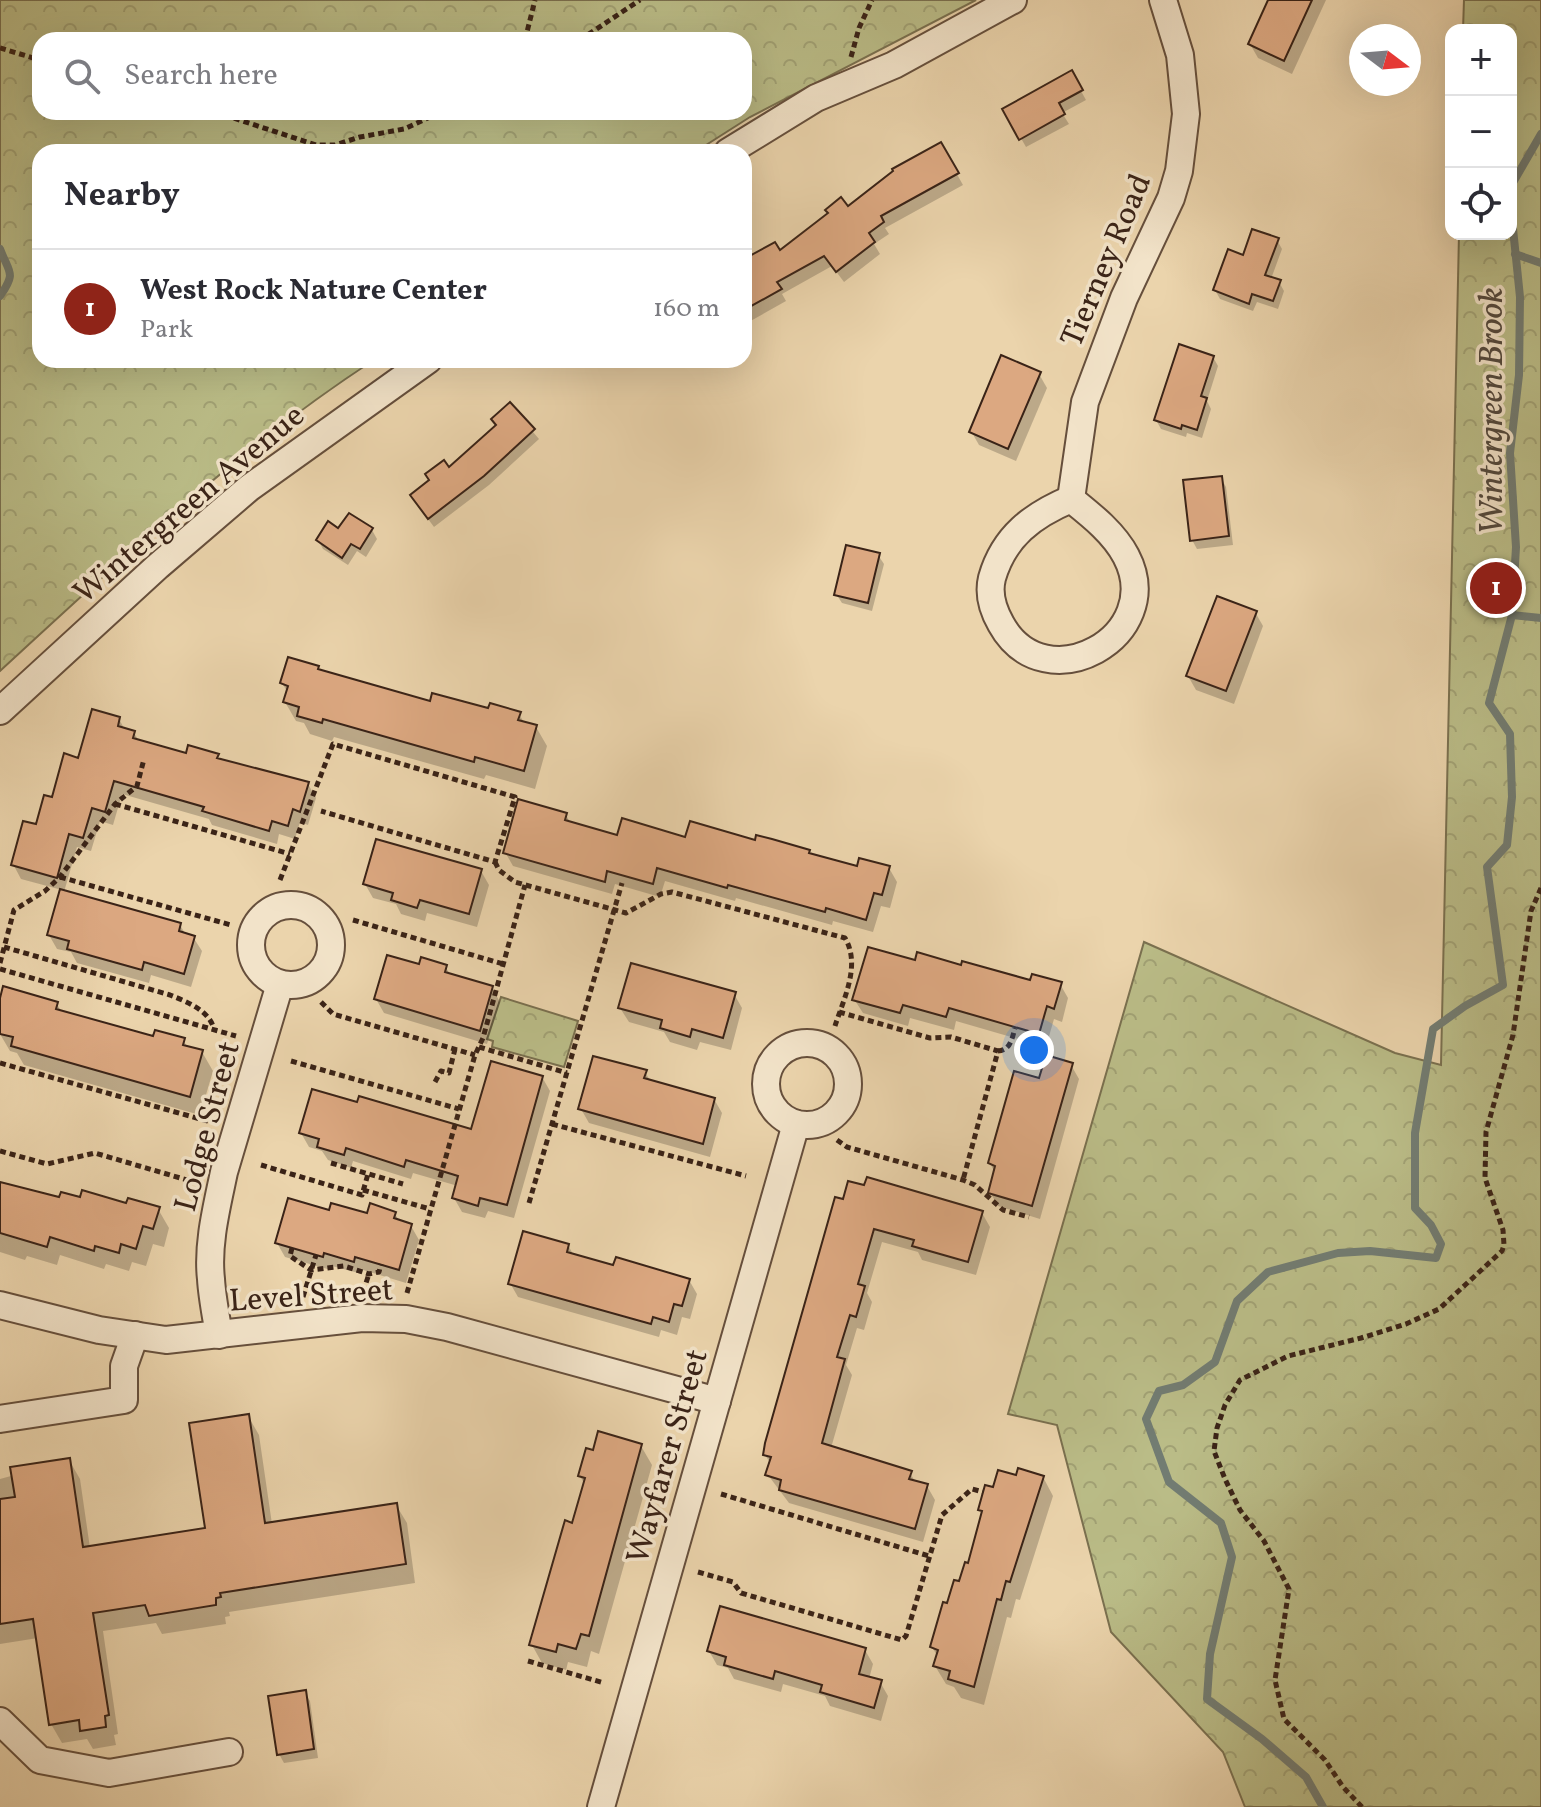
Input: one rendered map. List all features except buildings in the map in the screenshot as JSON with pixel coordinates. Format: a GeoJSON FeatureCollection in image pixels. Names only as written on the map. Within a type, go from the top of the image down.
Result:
{"type":"FeatureCollection","features":[{"type":"Feature","properties":{"kind":"street"},"geometry":{"type":"LineString","coordinates":[[741,144],[802,106],[894,65],[1013,0]]}},
{"type":"Feature","properties":{"kind":"street","name":"Tierney Road"},"geometry":{"type":"LineString","coordinates":[[1071,499],[1085,402],[1124,298],[1171,198],[1179,171],[1186,114],[1180,55],[1163,0]]}},
{"type":"Feature","properties":{"kind":"street","name":"Wintergreen Avenue"},"geometry":{"type":"LineString","coordinates":[[0,711],[158,566],[249,488],[417,368]]}},
{"type":"Feature","properties":{"kind":"street"},"geometry":{"type":"LineString","coordinates":[[1071,499],[1110,534],[1126,556],[1134,584],[1132,604],[1125,622],[1110,642],[1081,659],[1055,660],[1026,651],[1005,631],[993,609],[991,582],[1001,552],[1017,531],[1044,511],[1071,499]]}},
{"type":"Feature","properties":{"kind":"street","name":"Lodge Street"},"geometry":{"type":"LineString","coordinates":[[219,1335],[210,1276],[212,1235],[224,1172],[280,984]]}},
{"type":"Feature","properties":{"kind":"street","name":"Wayfarer Street"},"geometry":{"type":"LineString","coordinates":[[601,1807],[796,1124]]}},
{"type":"Feature","properties":{"kind":"street","name":"Level Street"},"geometry":{"type":"LineString","coordinates":[[0,1305],[99,1330],[166,1340],[362,1318],[406,1319],[447,1327],[717,1401]]}},
{"type":"Feature","properties":{"kind":"street"},"geometry":{"type":"LineString","coordinates":[[0,1419],[124,1400],[124,1366],[135,1335]]}},
{"type":"Feature","properties":{"kind":"street"},"geometry":{"type":"LineString","coordinates":[[0,1721],[40,1760],[109,1773],[229,1752]]}},
{"type":"Feature","properties":{"kind":"path"},"geometry":{"type":"LineString","coordinates":[[527,32],[535,0]]}},
{"type":"Feature","properties":{"kind":"path"},"geometry":{"type":"LineString","coordinates":[[592,32],[640,0]]}},
{"type":"Feature","properties":{"kind":"path"},"geometry":{"type":"LineString","coordinates":[[853,81],[850,62],[853,49],[872,0]]}},
{"type":"Feature","properties":{"kind":"path"},"geometry":{"type":"LineString","coordinates":[[0,48],[32,58]]}},
{"type":"Feature","properties":{"kind":"path"},"geometry":{"type":"LineString","coordinates":[[239,120],[313,144]]}},
{"type":"Feature","properties":{"kind":"path"},"geometry":{"type":"LineString","coordinates":[[338,144],[404,129],[424,120]]}},
{"type":"Feature","properties":{"kind":"path"},"geometry":{"type":"LineString","coordinates":[[280,880],[333,744],[515,797],[495,862],[499,870],[515,882],[626,913],[661,894],[672,892],[845,938],[851,948],[853,963],[835,1026]]}},
{"type":"Feature","properties":{"kind":"path"},"geometry":{"type":"LineString","coordinates":[[0,963],[14,910],[45,891],[60,877],[115,804],[137,786],[144,759]]}},
{"type":"Feature","properties":{"kind":"path"},"geometry":{"type":"LineString","coordinates":[[115,804],[290,854]]}},
{"type":"Feature","properties":{"kind":"path"},"geometry":{"type":"LineString","coordinates":[[321,811],[495,862]]}},
{"type":"Feature","properties":{"kind":"path"},"geometry":{"type":"LineString","coordinates":[[60,877],[231,925]]}},
{"type":"Feature","properties":{"kind":"path"},"geometry":{"type":"LineString","coordinates":[[529,1203],[622,883]]}},
{"type":"Feature","properties":{"kind":"path"},"geometry":{"type":"LineString","coordinates":[[407,1293],[525,885]]}},
{"type":"Feature","properties":{"kind":"path"},"geometry":{"type":"LineString","coordinates":[[1362,1807],[1343,1787],[1325,1760],[1284,1719],[1275,1680],[1289,1589],[1264,1541],[1240,1510],[1225,1479],[1214,1451],[1217,1428],[1225,1405],[1240,1380],[1288,1356],[1406,1324],[1439,1309],[1502,1251],[1503,1236],[1485,1178],[1486,1132],[1513,1035],[1531,911],[1541,888]]}},
{"type":"Feature","properties":{"kind":"path"},"geometry":{"type":"LineString","coordinates":[[353,920],[503,964]]}},
{"type":"Feature","properties":{"kind":"path"},"geometry":{"type":"LineString","coordinates":[[4,947],[170,995],[193,1005],[208,1018],[214,1029]]}},
{"type":"Feature","properties":{"kind":"path"},"geometry":{"type":"LineString","coordinates":[[0,969],[236,1036]]}},
{"type":"Feature","properties":{"kind":"path"},"geometry":{"type":"LineString","coordinates":[[321,1002],[333,1014],[475,1055]]}},
{"type":"Feature","properties":{"kind":"path"},"geometry":{"type":"LineString","coordinates":[[839,1012],[930,1038],[951,1037],[998,1051],[1005,1051],[1010,1045],[1015,1028]]}},
{"type":"Feature","properties":{"kind":"path"},"geometry":{"type":"LineString","coordinates":[[479,1047],[567,1073]]}},
{"type":"Feature","properties":{"kind":"path"},"geometry":{"type":"LineString","coordinates":[[435,1082],[441,1071],[449,1073],[455,1049]]}},
{"type":"Feature","properties":{"kind":"path"},"geometry":{"type":"LineString","coordinates":[[963,1180],[998,1051]]}},
{"type":"Feature","properties":{"kind":"path"},"geometry":{"type":"LineString","coordinates":[[291,1061],[459,1109]]}},
{"type":"Feature","properties":{"kind":"path"},"geometry":{"type":"LineString","coordinates":[[0,1063],[211,1122]]}},
{"type":"Feature","properties":{"kind":"path"},"geometry":{"type":"LineString","coordinates":[[552,1124],[746,1176]]}},
{"type":"Feature","properties":{"kind":"path"},"geometry":{"type":"LineString","coordinates":[[837,1140],[847,1147],[963,1180],[975,1185],[1003,1210],[1029,1217]]}},
{"type":"Feature","properties":{"kind":"path"},"geometry":{"type":"LineString","coordinates":[[0,1151],[47,1164],[95,1153],[194,1182]]}},
{"type":"Feature","properties":{"kind":"path"},"geometry":{"type":"LineString","coordinates":[[331,1163],[403,1184]]}},
{"type":"Feature","properties":{"kind":"path"},"geometry":{"type":"LineString","coordinates":[[261,1165],[362,1195],[368,1174]]}},
{"type":"Feature","properties":{"kind":"path"},"geometry":{"type":"LineString","coordinates":[[363,1190],[430,1209]]}},
{"type":"Feature","properties":{"kind":"path"},"geometry":{"type":"LineString","coordinates":[[292,1248],[290,1256],[311,1270],[344,1266],[369,1274],[379,1272],[381,1264]]}},
{"type":"Feature","properties":{"kind":"path"},"geometry":{"type":"LineString","coordinates":[[303,1297],[316,1255]]}},
{"type":"Feature","properties":{"kind":"path"},"geometry":{"type":"LineString","coordinates":[[363,1292],[369,1274]]}},
{"type":"Feature","properties":{"kind":"path"},"geometry":{"type":"LineString","coordinates":[[698,1572],[733,1582],[741,1593],[902,1640],[906,1636],[942,1515],[972,1489],[983,1492]]}},
{"type":"Feature","properties":{"kind":"path"},"geometry":{"type":"LineString","coordinates":[[721,1494],[929,1556]]}},
{"type":"Feature","properties":{"kind":"path"},"geometry":{"type":"LineString","coordinates":[[528,1661],[604,1683]]}},
{"type":"Feature","properties":{"kind":"green space"},"geometry":{"type":"Polygon","coordinates":[[[0,0],[976,0],[752,116],[752,32],[32,32],[32,120],[745,120],[708,144],[32,144],[32,368],[362,368],[227,468],[0,671],[0,0]]]}},
{"type":"Feature","properties":{"kind":"green space"},"geometry":{"type":"Polygon","coordinates":[[[1464,0],[1541,0],[1541,1807],[1245,1807],[1223,1752],[1111,1632],[1057,1425],[1008,1414],[1144,942],[1395,1053],[1441,1065],[1459,240],[1517,240],[1517,24],[1463,24],[1464,0]]]}},
{"type":"Feature","properties":{"kind":"green space"},"geometry":{"type":"Polygon","coordinates":[[[501,997],[578,1021],[564,1067],[492,1047],[493,1041],[487,1039],[501,997]]]}},
{"type":"Feature","properties":{"kind":"waterway","name":"Wintergreen Brook"},"geometry":{"type":"LineString","coordinates":[[1517,176],[1541,134]]}},
{"type":"Feature","properties":{"kind":"waterway","name":"Wintergreen Brook"},"geometry":{"type":"LineString","coordinates":[[1323,1807],[1306,1777],[1262,1739],[1207,1699],[1210,1654],[1232,1557],[1221,1523],[1169,1482],[1146,1419],[1159,1391],[1183,1385],[1215,1362],[1237,1301],[1268,1272],[1338,1253],[1370,1251],[1436,1258],[1441,1244],[1431,1225],[1415,1208],[1415,1133],[1433,1029],[1465,1006],[1503,985],[1487,867],[1507,845],[1512,797],[1510,734],[1489,703],[1512,615],[1516,547],[1510,453],[1519,375],[1520,297],[1514,240]]}},
{"type":"Feature","properties":{"kind":"waterway"},"geometry":{"type":"LineString","coordinates":[[0,249],[10,272],[0,296]]}},
{"type":"Feature","properties":{"kind":"waterway","name":"Wintergreen Brook"},"geometry":{"type":"LineString","coordinates":[[1515,254],[1541,263]]}},
{"type":"Feature","properties":{"kind":"waterway","name":"Wintergreen Brook"},"geometry":{"type":"LineString","coordinates":[[1512,615],[1541,618]]}},
{"type":"Feature","properties":{"kind":"place","name":"West Rock Nature Center"},"geometry":{"type":"Point","coordinates":[1496,588]}}]}
